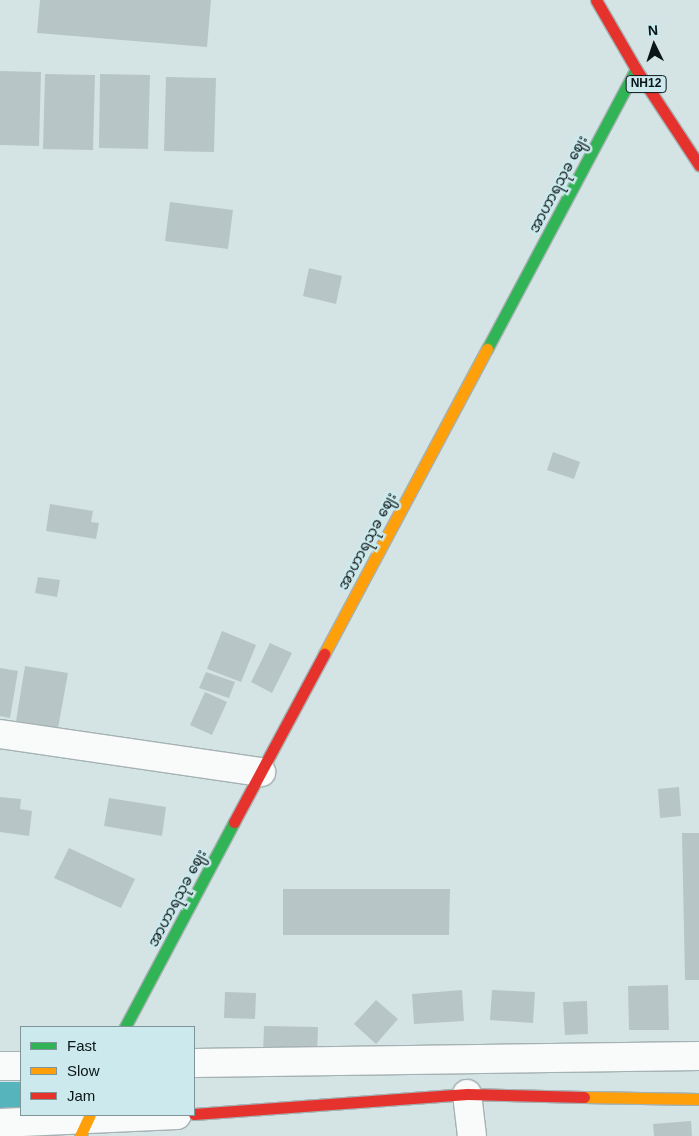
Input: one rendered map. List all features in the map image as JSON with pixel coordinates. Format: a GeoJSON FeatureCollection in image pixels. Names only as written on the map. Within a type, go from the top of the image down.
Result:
{"type":"FeatureCollection","features":[{"type":"Feature","properties":{"kind":"main road","name":"NH12"},"geometry":{"type":"LineString","coordinates":[[596,0],[636,69],[699,165]]}},
{"type":"Feature","properties":{"kind":"main road","name":"အာဟာရသုခ ဈေး"},"geometry":{"type":"LineString","coordinates":[[126,1026],[636,69]]}},
{"type":"Feature","properties":{"kind":"main road"},"geometry":{"type":"LineString","coordinates":[[195,1114],[467,1094],[699,1099]]}},
{"type":"Feature","properties":{"kind":"street"},"geometry":{"type":"LineString","coordinates":[[0,734],[261,772]]}},
{"type":"Feature","properties":{"kind":"street"},"geometry":{"type":"LineString","coordinates":[[195,1063],[699,1056]]}},
{"type":"Feature","properties":{"kind":"street"},"geometry":{"type":"LineString","coordinates":[[0,1066],[20,1066]]}},
{"type":"Feature","properties":{"kind":"street"},"geometry":{"type":"LineString","coordinates":[[467,1094],[472,1136]]}},
{"type":"Feature","properties":{"kind":"street"},"geometry":{"type":"LineString","coordinates":[[0,1123],[86,1124],[167,1116]]}},
{"type":"Feature","properties":{"kind":"building"},"geometry":{"type":"Polygon","coordinates":[[[40,0],[211,0],[207,47],[37,33],[40,0]]]}},
{"type":"Feature","properties":{"kind":"building"},"geometry":{"type":"Polygon","coordinates":[[[0,71],[41,72],[39,146],[0,145],[0,71]]]}},
{"type":"Feature","properties":{"kind":"building"},"geometry":{"type":"Polygon","coordinates":[[[45,74],[95,75],[93,150],[43,149],[45,74]]]}},
{"type":"Feature","properties":{"kind":"building"},"geometry":{"type":"Polygon","coordinates":[[[100,74],[150,75],[148,149],[99,148],[100,74]]]}},
{"type":"Feature","properties":{"kind":"building"},"geometry":{"type":"Polygon","coordinates":[[[166,77],[216,78],[214,152],[164,151],[166,77]]]}},
{"type":"Feature","properties":{"kind":"building"},"geometry":{"type":"Polygon","coordinates":[[[170,202],[233,210],[228,249],[165,241],[170,202]]]}},
{"type":"Feature","properties":{"kind":"building"},"geometry":{"type":"Polygon","coordinates":[[[309,268],[342,276],[336,304],[303,296],[309,268]]]}},
{"type":"Feature","properties":{"kind":"building"},"geometry":{"type":"Polygon","coordinates":[[[553,452],[580,462],[574,479],[547,470],[553,452]]]}},
{"type":"Feature","properties":{"kind":"building"},"geometry":{"type":"Polygon","coordinates":[[[50,504],[93,511],[91,522],[99,523],[96,539],[46,531],[50,504]]]}},
{"type":"Feature","properties":{"kind":"building"},"geometry":{"type":"Polygon","coordinates":[[[38,577],[60,580],[57,597],[35,593],[38,577]]]}},
{"type":"Feature","properties":{"kind":"building"},"geometry":{"type":"Polygon","coordinates":[[[222,631],[256,645],[241,682],[207,669],[222,631]]]}},
{"type":"Feature","properties":{"kind":"building"},"geometry":{"type":"Polygon","coordinates":[[[270,643],[292,653],[272,693],[251,682],[270,643]]]}},
{"type":"Feature","properties":{"kind":"building"},"geometry":{"type":"Polygon","coordinates":[[[25,666],[68,673],[58,728],[16,721],[25,666]]]}},
{"type":"Feature","properties":{"kind":"building"},"geometry":{"type":"Polygon","coordinates":[[[0,668],[18,671],[10,718],[0,716],[0,668]]]}},
{"type":"Feature","properties":{"kind":"building"},"geometry":{"type":"Polygon","coordinates":[[[206,672],[235,682],[229,698],[199,688],[206,672]]]}},
{"type":"Feature","properties":{"kind":"building"},"geometry":{"type":"Polygon","coordinates":[[[205,692],[227,702],[212,735],[190,725],[205,692]]]}},
{"type":"Feature","properties":{"kind":"building"},"geometry":{"type":"Polygon","coordinates":[[[679,787],[681,816],[660,818],[658,789],[679,787]]]}},
{"type":"Feature","properties":{"kind":"building"},"geometry":{"type":"Polygon","coordinates":[[[0,797],[21,799],[20,809],[32,811],[29,836],[0,832],[0,797]]]}},
{"type":"Feature","properties":{"kind":"building"},"geometry":{"type":"Polygon","coordinates":[[[109,798],[166,807],[162,836],[104,826],[109,798]]]}},
{"type":"Feature","properties":{"kind":"building"},"geometry":{"type":"Polygon","coordinates":[[[682,833],[699,833],[699,980],[685,980],[682,833]]]}},
{"type":"Feature","properties":{"kind":"building"},"geometry":{"type":"Polygon","coordinates":[[[69,848],[135,879],[121,908],[54,878],[69,848]]]}},
{"type":"Feature","properties":{"kind":"building"},"geometry":{"type":"Polygon","coordinates":[[[283,889],[450,889],[449,935],[283,935],[283,889]]]}},
{"type":"Feature","properties":{"kind":"building"},"geometry":{"type":"Polygon","coordinates":[[[668,985],[669,1030],[629,1030],[628,986],[668,985]]]}},
{"type":"Feature","properties":{"kind":"building"},"geometry":{"type":"Polygon","coordinates":[[[462,990],[464,1021],[414,1024],[412,994],[462,990]]]}},
{"type":"Feature","properties":{"kind":"building"},"geometry":{"type":"Polygon","coordinates":[[[492,990],[535,992],[533,1023],[490,1020],[492,990]]]}},
{"type":"Feature","properties":{"kind":"building"},"geometry":{"type":"Polygon","coordinates":[[[225,992],[256,993],[255,1019],[224,1018],[225,992]]]}},
{"type":"Feature","properties":{"kind":"building"},"geometry":{"type":"Polygon","coordinates":[[[376,1000],[398,1019],[376,1044],[354,1024],[376,1000]]]}},
{"type":"Feature","properties":{"kind":"building"},"geometry":{"type":"Polygon","coordinates":[[[587,1001],[588,1034],[565,1035],[563,1002],[587,1001]]]}},
{"type":"Feature","properties":{"kind":"building"},"geometry":{"type":"Polygon","coordinates":[[[264,1026],[318,1027],[317,1056],[263,1054],[264,1026]]]}},
{"type":"Feature","properties":{"kind":"building"},"geometry":{"type":"Polygon","coordinates":[[[691,1121],[692,1136],[654,1136],[653,1124],[691,1121]]]}},
{"type":"Feature","properties":{"kind":"waterway"},"geometry":{"type":"LineString","coordinates":[[0,1097],[20,1097]]}},
{"type":"Feature","properties":{"kind":"traffic: fast"},"geometry":{"type":"LineString","coordinates":[[487,349],[636,69]]}},
{"type":"Feature","properties":{"kind":"traffic: fast"},"geometry":{"type":"LineString","coordinates":[[126,1026],[234,822]]}},
{"type":"Feature","properties":{"kind":"traffic: slow"},"geometry":{"type":"LineString","coordinates":[[324,654],[487,349]]}},
{"type":"Feature","properties":{"kind":"traffic: slow"},"geometry":{"type":"LineString","coordinates":[[584,1097],[699,1099]]}},
{"type":"Feature","properties":{"kind":"traffic: slow"},"geometry":{"type":"LineString","coordinates":[[80,1136],[90,1116]]}},
{"type":"Feature","properties":{"kind":"traffic: jam"},"geometry":{"type":"LineString","coordinates":[[596,0],[636,69],[699,165]]}},
{"type":"Feature","properties":{"kind":"traffic: jam"},"geometry":{"type":"LineString","coordinates":[[234,822],[324,654]]}},
{"type":"Feature","properties":{"kind":"traffic: jam"},"geometry":{"type":"LineString","coordinates":[[195,1114],[467,1094],[584,1097]]}}]}
